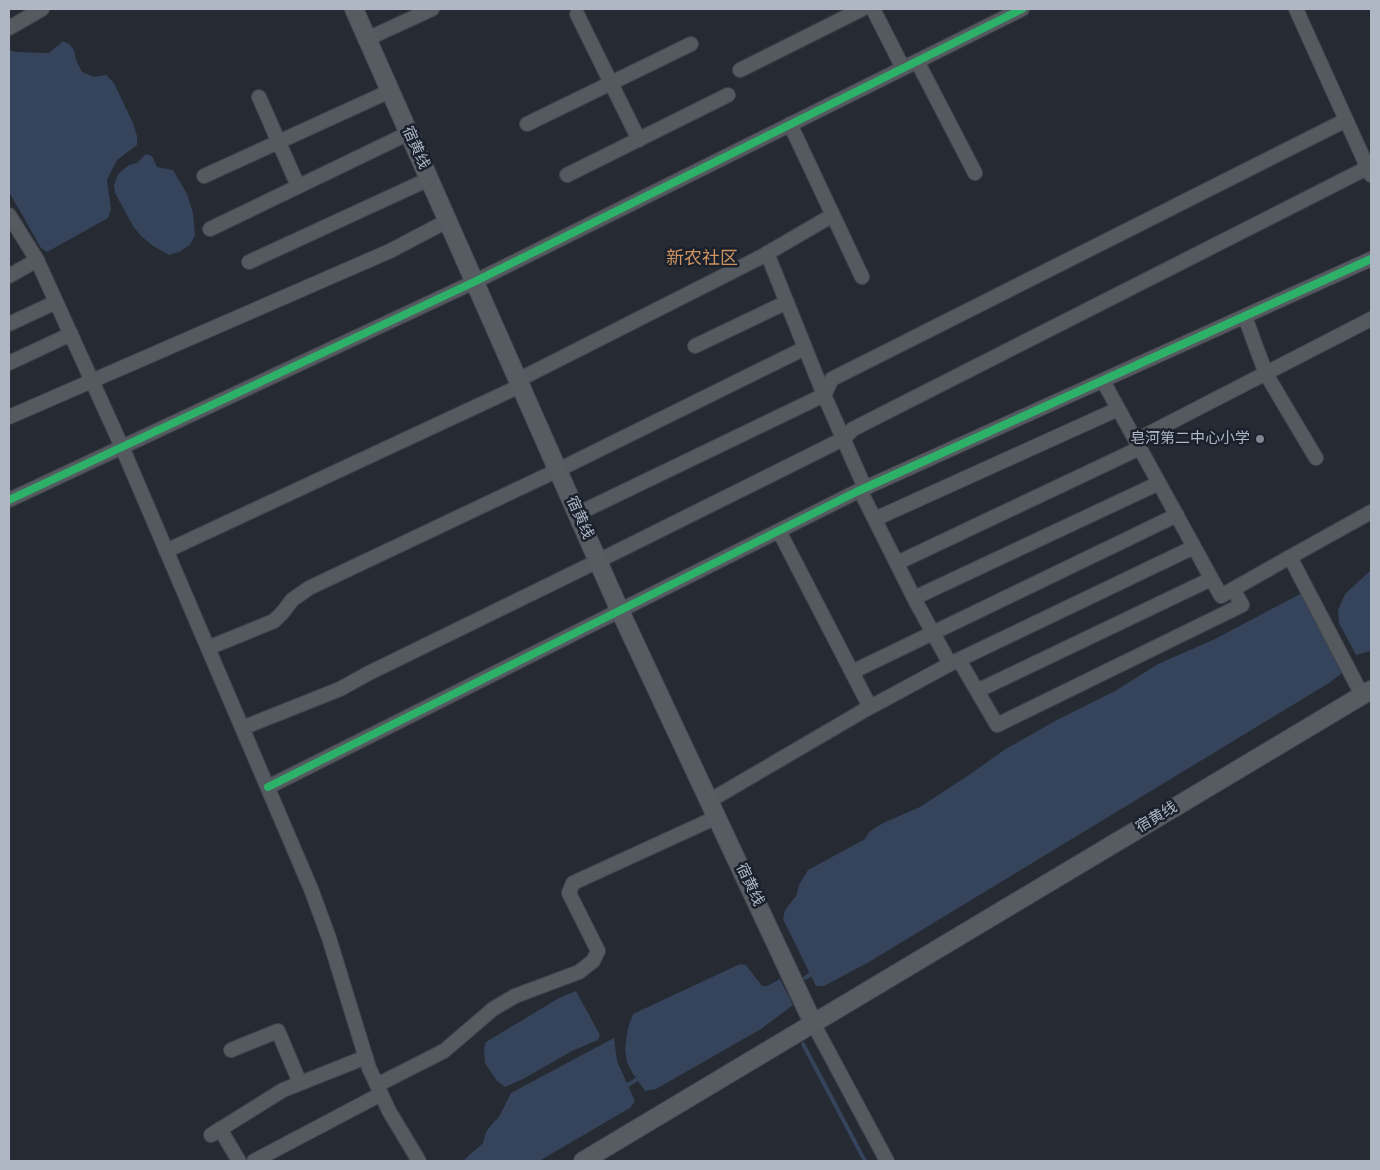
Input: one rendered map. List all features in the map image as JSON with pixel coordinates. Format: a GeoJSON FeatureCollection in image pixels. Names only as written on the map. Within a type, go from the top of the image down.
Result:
{"type":"FeatureCollection","features":[{"type":"Feature","properties":{"kind":"main road","name":"宿黄线"},"geometry":{"type":"LineString","coordinates":[[354,9],[620,611],[813,1023]]}},
{"type":"Feature","properties":{"kind":"main road","name":"宿黄线"},"geometry":{"type":"LineString","coordinates":[[583,1161],[1367,692]]}},
{"type":"Feature","properties":{"kind":"street"},"geometry":{"type":"LineString","coordinates":[[9,28],[42,9]]}},
{"type":"Feature","properties":{"kind":"street"},"geometry":{"type":"LineString","coordinates":[[367,40],[432,9]]}},
{"type":"Feature","properties":{"kind":"street"},"geometry":{"type":"LineString","coordinates":[[740,70],[862,9]]}},
{"type":"Feature","properties":{"kind":"street"},"geometry":{"type":"LineString","coordinates":[[873,9],[902,68]]}},
{"type":"Feature","properties":{"kind":"street"},"geometry":{"type":"LineString","coordinates":[[9,500],[474,282],[1022,9]]}},
{"type":"Feature","properties":{"kind":"street"},"geometry":{"type":"LineString","coordinates":[[242,728],[340,689],[843,439],[852,429],[1369,172],[1296,9]]}},
{"type":"Feature","properties":{"kind":"street"},"geometry":{"type":"LineString","coordinates":[[580,10],[611,83],[639,140]]}},
{"type":"Feature","properties":{"kind":"street"},"geometry":{"type":"LineString","coordinates":[[527,124],[691,44]]}},
{"type":"Feature","properties":{"kind":"street"},"geometry":{"type":"LineString","coordinates":[[918,61],[975,173]]}},
{"type":"Feature","properties":{"kind":"street"},"geometry":{"type":"LineString","coordinates":[[204,176],[390,91]]}},
{"type":"Feature","properties":{"kind":"street"},"geometry":{"type":"LineString","coordinates":[[567,175],[728,95]]}},
{"type":"Feature","properties":{"kind":"street"},"geometry":{"type":"LineString","coordinates":[[259,97],[298,186]]}},
{"type":"Feature","properties":{"kind":"street"},"geometry":{"type":"LineString","coordinates":[[578,514],[824,395],[832,379],[1346,120]]}},
{"type":"Feature","properties":{"kind":"street"},"geometry":{"type":"LineString","coordinates":[[790,124],[862,277]]}},
{"type":"Feature","properties":{"kind":"street"},"geometry":{"type":"LineString","coordinates":[[210,229],[409,133]]}},
{"type":"Feature","properties":{"kind":"street"},"geometry":{"type":"LineString","coordinates":[[249,262],[428,179]]}},
{"type":"Feature","properties":{"kind":"street"},"geometry":{"type":"LineString","coordinates":[[9,215],[37,260],[122,447],[311,889],[366,1057],[379,1089],[419,1161]]}},
{"type":"Feature","properties":{"kind":"street"},"geometry":{"type":"LineString","coordinates":[[166,551],[519,383],[767,253],[833,216]]}},
{"type":"Feature","properties":{"kind":"street"},"geometry":{"type":"LineString","coordinates":[[9,417],[390,251],[447,221]]}},
{"type":"Feature","properties":{"kind":"street"},"geometry":{"type":"LineString","coordinates":[[767,253],[875,519],[933,632],[977,691],[997,724],[1242,606],[1233,589]]}},
{"type":"Feature","properties":{"kind":"street"},"geometry":{"type":"LineString","coordinates":[[268,788],[863,489],[1371,259]]}},
{"type":"Feature","properties":{"kind":"street"},"geometry":{"type":"LineString","coordinates":[[9,276],[37,260]]}},
{"type":"Feature","properties":{"kind":"street"},"geometry":{"type":"LineString","coordinates":[[9,324],[56,302]]}},
{"type":"Feature","properties":{"kind":"street"},"geometry":{"type":"LineString","coordinates":[[695,346],[787,302]]}},
{"type":"Feature","properties":{"kind":"street"},"geometry":{"type":"LineString","coordinates":[[1245,317],[1266,374],[1316,458]]}},
{"type":"Feature","properties":{"kind":"street"},"geometry":{"type":"LineString","coordinates":[[1146,435],[1371,319]]}},
{"type":"Feature","properties":{"kind":"street"},"geometry":{"type":"LineString","coordinates":[[9,362],[71,334]]}},
{"type":"Feature","properties":{"kind":"street"},"geometry":{"type":"LineString","coordinates":[[208,648],[274,621],[292,600],[308,588],[558,470],[805,348]]}},
{"type":"Feature","properties":{"kind":"street"},"geometry":{"type":"LineString","coordinates":[[1103,381],[1221,596],[1371,512]]}},
{"type":"Feature","properties":{"kind":"street"},"geometry":{"type":"LineString","coordinates":[[875,519],[1118,409]]}},
{"type":"Feature","properties":{"kind":"street"},"geometry":{"type":"LineString","coordinates":[[897,563],[1140,448]]}},
{"type":"Feature","properties":{"kind":"street"},"geometry":{"type":"LineString","coordinates":[[914,598],[1159,483]]}},
{"type":"Feature","properties":{"kind":"street"},"geometry":{"type":"LineString","coordinates":[[852,672],[1177,515]]}},
{"type":"Feature","properties":{"kind":"street"},"geometry":{"type":"LineString","coordinates":[[779,531],[870,707]]}},
{"type":"Feature","properties":{"kind":"street"},"geometry":{"type":"LineString","coordinates":[[254,1161],[444,1051],[493,1009],[515,996],[579,972],[593,961],[598,951],[569,893],[573,883],[586,878],[713,809],[870,707],[954,662],[1194,548]]}},
{"type":"Feature","properties":{"kind":"street"},"geometry":{"type":"LineString","coordinates":[[1290,557],[1367,692]]}},
{"type":"Feature","properties":{"kind":"street"},"geometry":{"type":"LineString","coordinates":[[977,691],[1211,579]]}},
{"type":"Feature","properties":{"kind":"street"},"geometry":{"type":"LineString","coordinates":[[813,1023],[887,1161]]}},
{"type":"Feature","properties":{"kind":"street"},"geometry":{"type":"LineString","coordinates":[[231,1050],[278,1031],[300,1083]]}},
{"type":"Feature","properties":{"kind":"street"},"geometry":{"type":"LineString","coordinates":[[239,1161],[215,1132],[283,1090],[366,1057]]}},
{"type":"Feature","properties":{"kind":"water"},"geometry":{"type":"Polygon","coordinates":[[[63,41],[74,50],[76,60],[82,72],[94,77],[106,75],[114,83],[133,123],[137,136],[137,145],[117,160],[107,180],[111,209],[108,218],[47,252],[41,248],[9,192],[9,50],[49,53],[63,41]]]}},
{"type":"Feature","properties":{"kind":"water"},"geometry":{"type":"Polygon","coordinates":[[[146,154],[152,156],[157,167],[173,170],[187,194],[193,213],[195,235],[190,245],[179,252],[169,255],[153,246],[141,236],[133,226],[115,193],[114,185],[118,174],[129,165],[137,163],[146,154]]]}},
{"type":"Feature","properties":{"kind":"water"},"geometry":{"type":"Polygon","coordinates":[[[1371,570],[1371,651],[1356,655],[1339,623],[1338,610],[1345,594],[1371,570]]]}},
{"type":"Feature","properties":{"kind":"water"},"geometry":{"type":"Polygon","coordinates":[[[1302,593],[1341,667],[1342,673],[1329,683],[869,962],[824,986],[816,986],[783,919],[785,910],[796,896],[799,885],[808,870],[865,839],[869,832],[883,823],[920,807],[1004,750],[1055,721],[1115,691],[1158,664],[1213,640],[1302,593]]]}},
{"type":"Feature","properties":{"kind":"water"},"geometry":{"type":"Polygon","coordinates":[[[740,964],[746,965],[762,986],[767,986],[780,979],[793,1005],[761,1029],[656,1089],[645,1091],[627,1062],[625,1048],[628,1028],[633,1014],[740,964]]]}},
{"type":"Feature","properties":{"kind":"water"},"geometry":{"type":"Polygon","coordinates":[[[576,991],[600,1035],[598,1040],[572,1051],[505,1087],[497,1081],[485,1063],[484,1048],[486,1042],[559,998],[576,991]]]}},
{"type":"Feature","properties":{"kind":"water"},"geometry":{"type":"Polygon","coordinates":[[[614,1038],[617,1061],[635,1101],[630,1108],[539,1161],[463,1161],[483,1143],[486,1132],[499,1117],[511,1093],[614,1038]]]}},
{"type":"Feature","properties":{"kind":"waterway"},"geometry":{"type":"LineString","coordinates":[[805,978],[814,972]]}},
{"type":"Feature","properties":{"kind":"waterway"},"geometry":{"type":"LineString","coordinates":[[803,1044],[865,1161]]}},
{"type":"Feature","properties":{"kind":"waterway"},"geometry":{"type":"LineString","coordinates":[[623,1088],[641,1077]]}},
{"type":"Feature","properties":{"kind":"cycle path"},"geometry":{"type":"LineString","coordinates":[[9,500],[474,282],[1022,9]]}},
{"type":"Feature","properties":{"kind":"cycle path"},"geometry":{"type":"LineString","coordinates":[[268,787],[856,492],[1371,259]]}},
{"type":"Feature","properties":{"kind":"place","name":"皂河第二中心小学"},"geometry":{"type":"Point","coordinates":[1260,439]}},
{"type":"Feature","properties":{"kind":"district","name":"新农社区"},"geometry":{"type":"Point","coordinates":[702,260]}}]}
